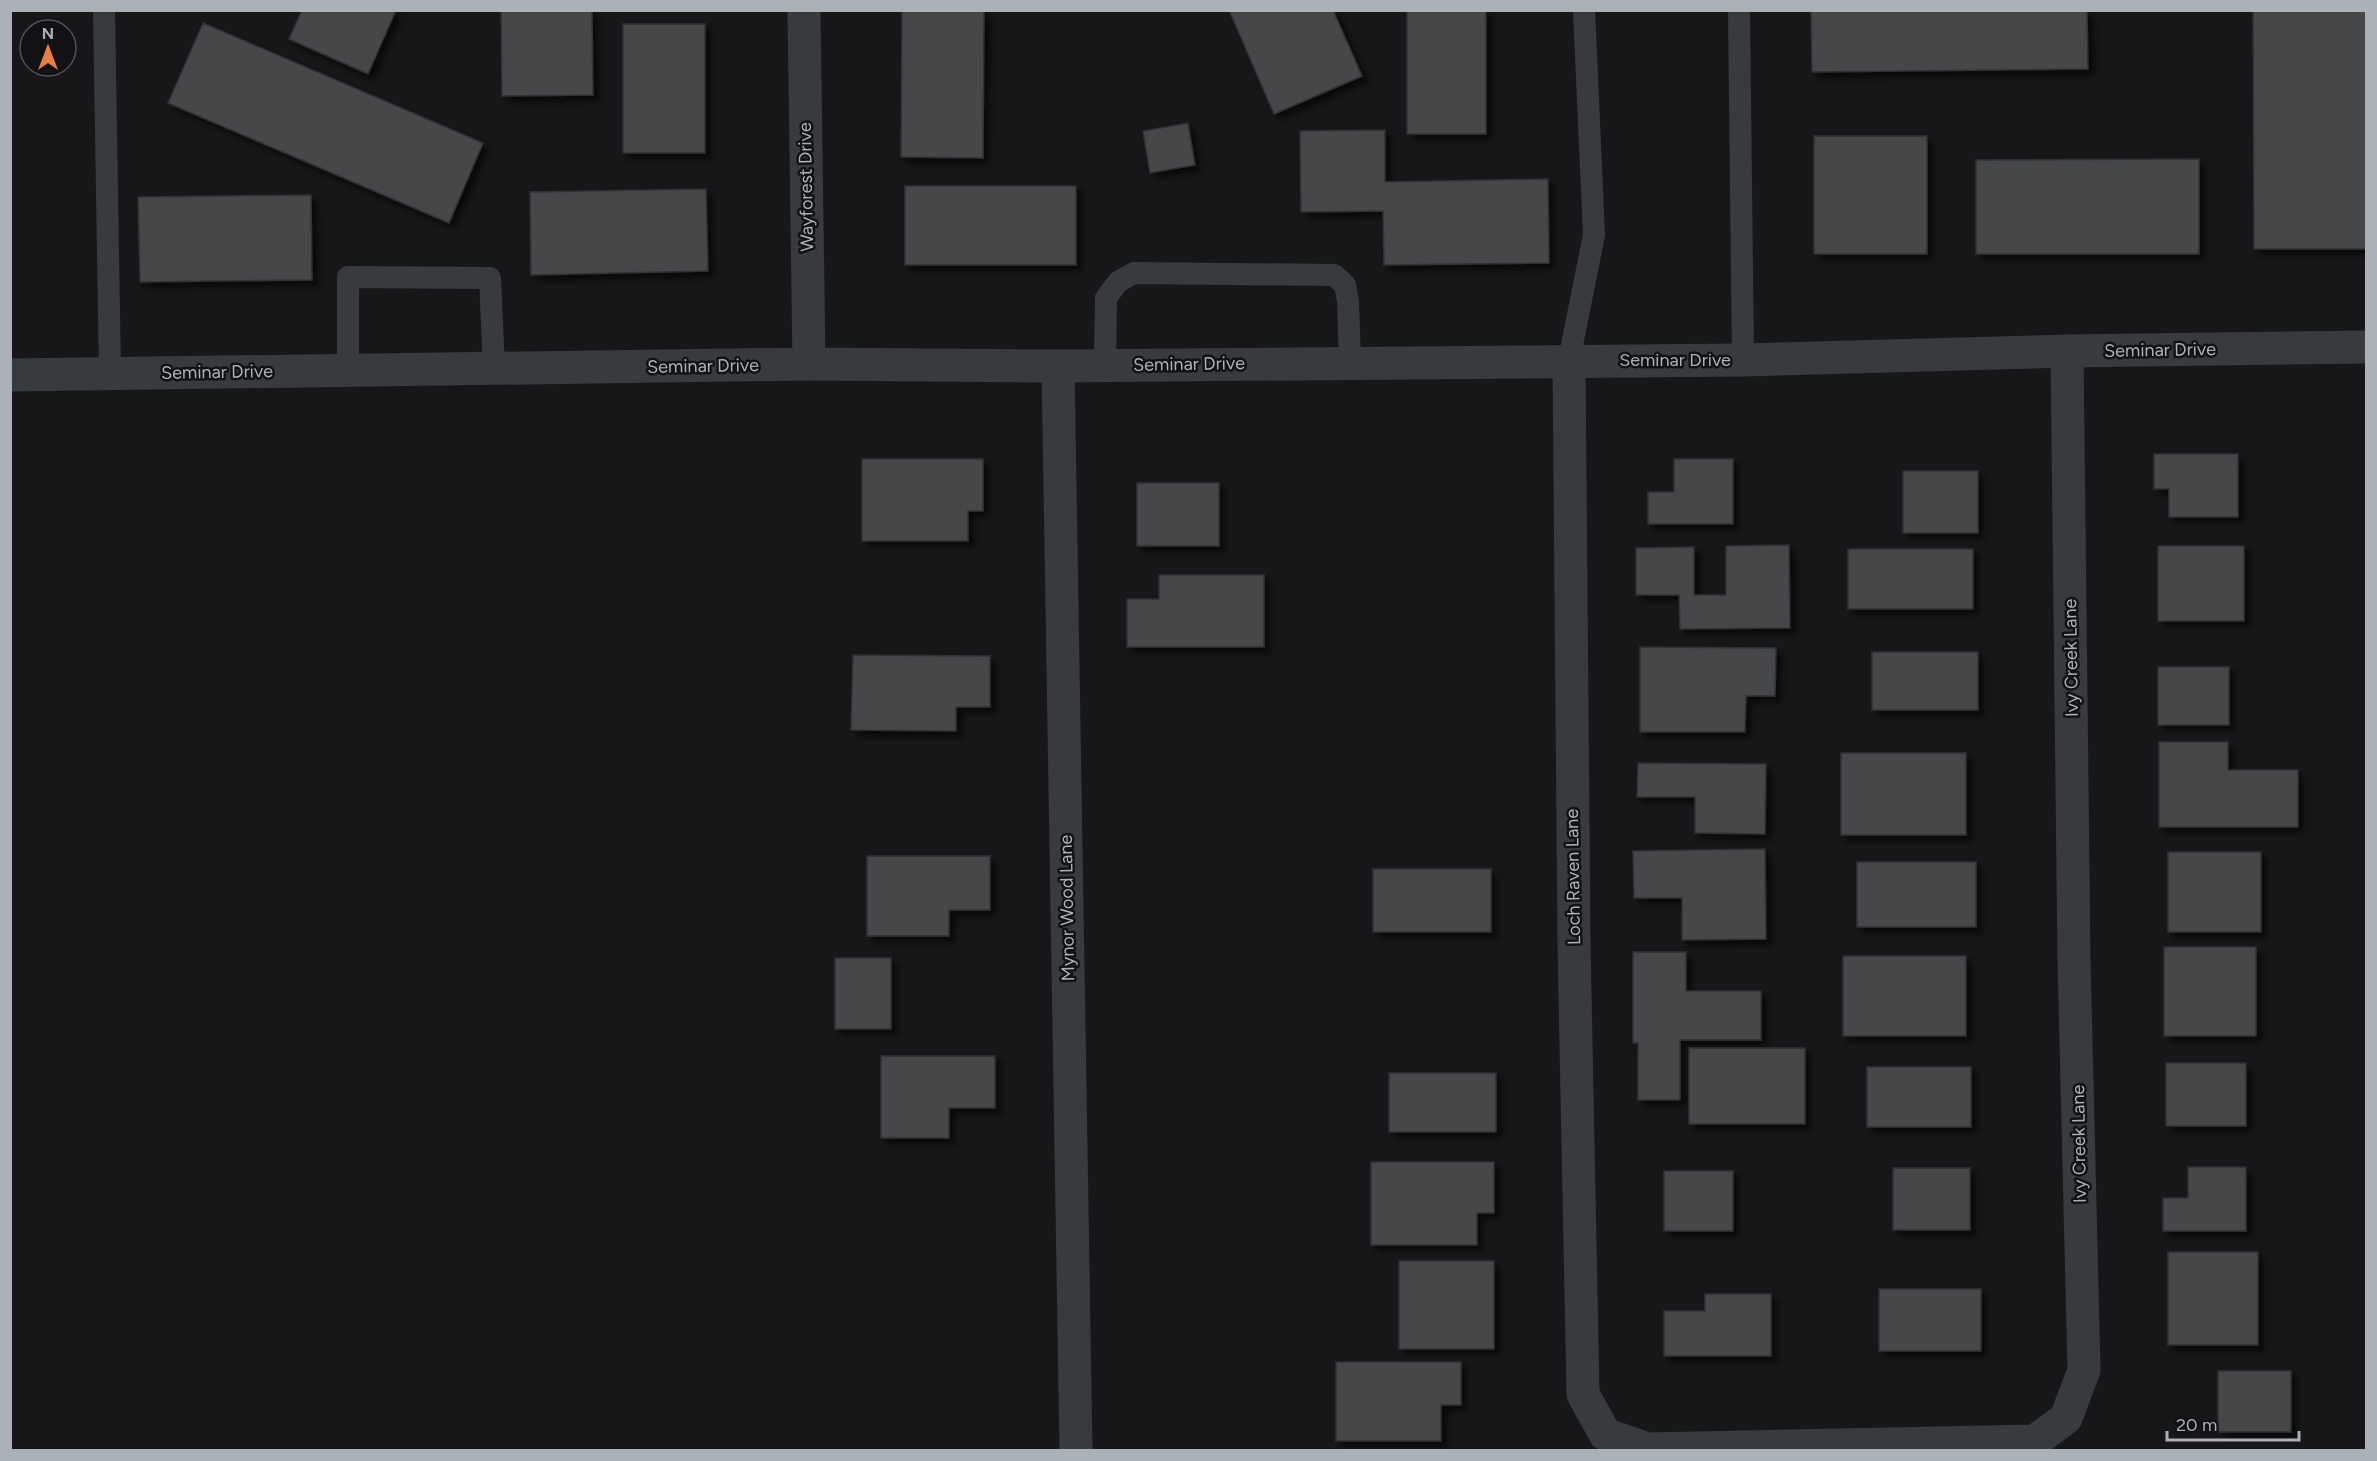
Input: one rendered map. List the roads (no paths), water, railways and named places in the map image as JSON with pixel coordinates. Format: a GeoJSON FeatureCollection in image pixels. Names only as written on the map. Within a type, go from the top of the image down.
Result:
{"type":"FeatureCollection","features":[{"type":"Feature","properties":{"kind":"street","name":"Wayforest Drive"},"geometry":{"type":"LineString","coordinates":[[804,10],[809,364]]}},
{"type":"Feature","properties":{"kind":"street","name":"Seminar Drive"},"geometry":{"type":"LineString","coordinates":[[10,375],[809,364],[1058,366],[1743,360],[2067,351],[2367,347]]}},
{"type":"Feature","properties":{"kind":"street","name":"Ivy Creek Lane"},"geometry":{"type":"LineString","coordinates":[[1584,1394],[1605,1434],[1648,1449],[2035,1441],[2067,1418],[2084,1370],[2074,960],[2067,351]]}},
{"type":"Feature","properties":{"kind":"street","name":"Loch Raven Lane"},"geometry":{"type":"LineString","coordinates":[[1569,360],[1574,944],[1584,1394]]}},
{"type":"Feature","properties":{"kind":"street","name":"Mynor Wood Lane"},"geometry":{"type":"LineString","coordinates":[[1058,366],[1076,1450]]}},
{"type":"Feature","properties":{"kind":"lane"},"geometry":{"type":"LineString","coordinates":[[104,10],[110,374]]}},
{"type":"Feature","properties":{"kind":"lane"},"geometry":{"type":"LineString","coordinates":[[1569,360],[1594,236],[1584,10]]}},
{"type":"Feature","properties":{"kind":"lane"},"geometry":{"type":"LineString","coordinates":[[1739,10],[1743,360]]}},
{"type":"Feature","properties":{"kind":"lane"},"geometry":{"type":"LineString","coordinates":[[1105,365],[1106,298],[1118,282],[1134,273],[1334,275],[1345,285],[1348,301],[1350,362]]}},
{"type":"Feature","properties":{"kind":"lane"},"geometry":{"type":"LineString","coordinates":[[348,371],[348,277],[490,278],[494,369]]}}]}
